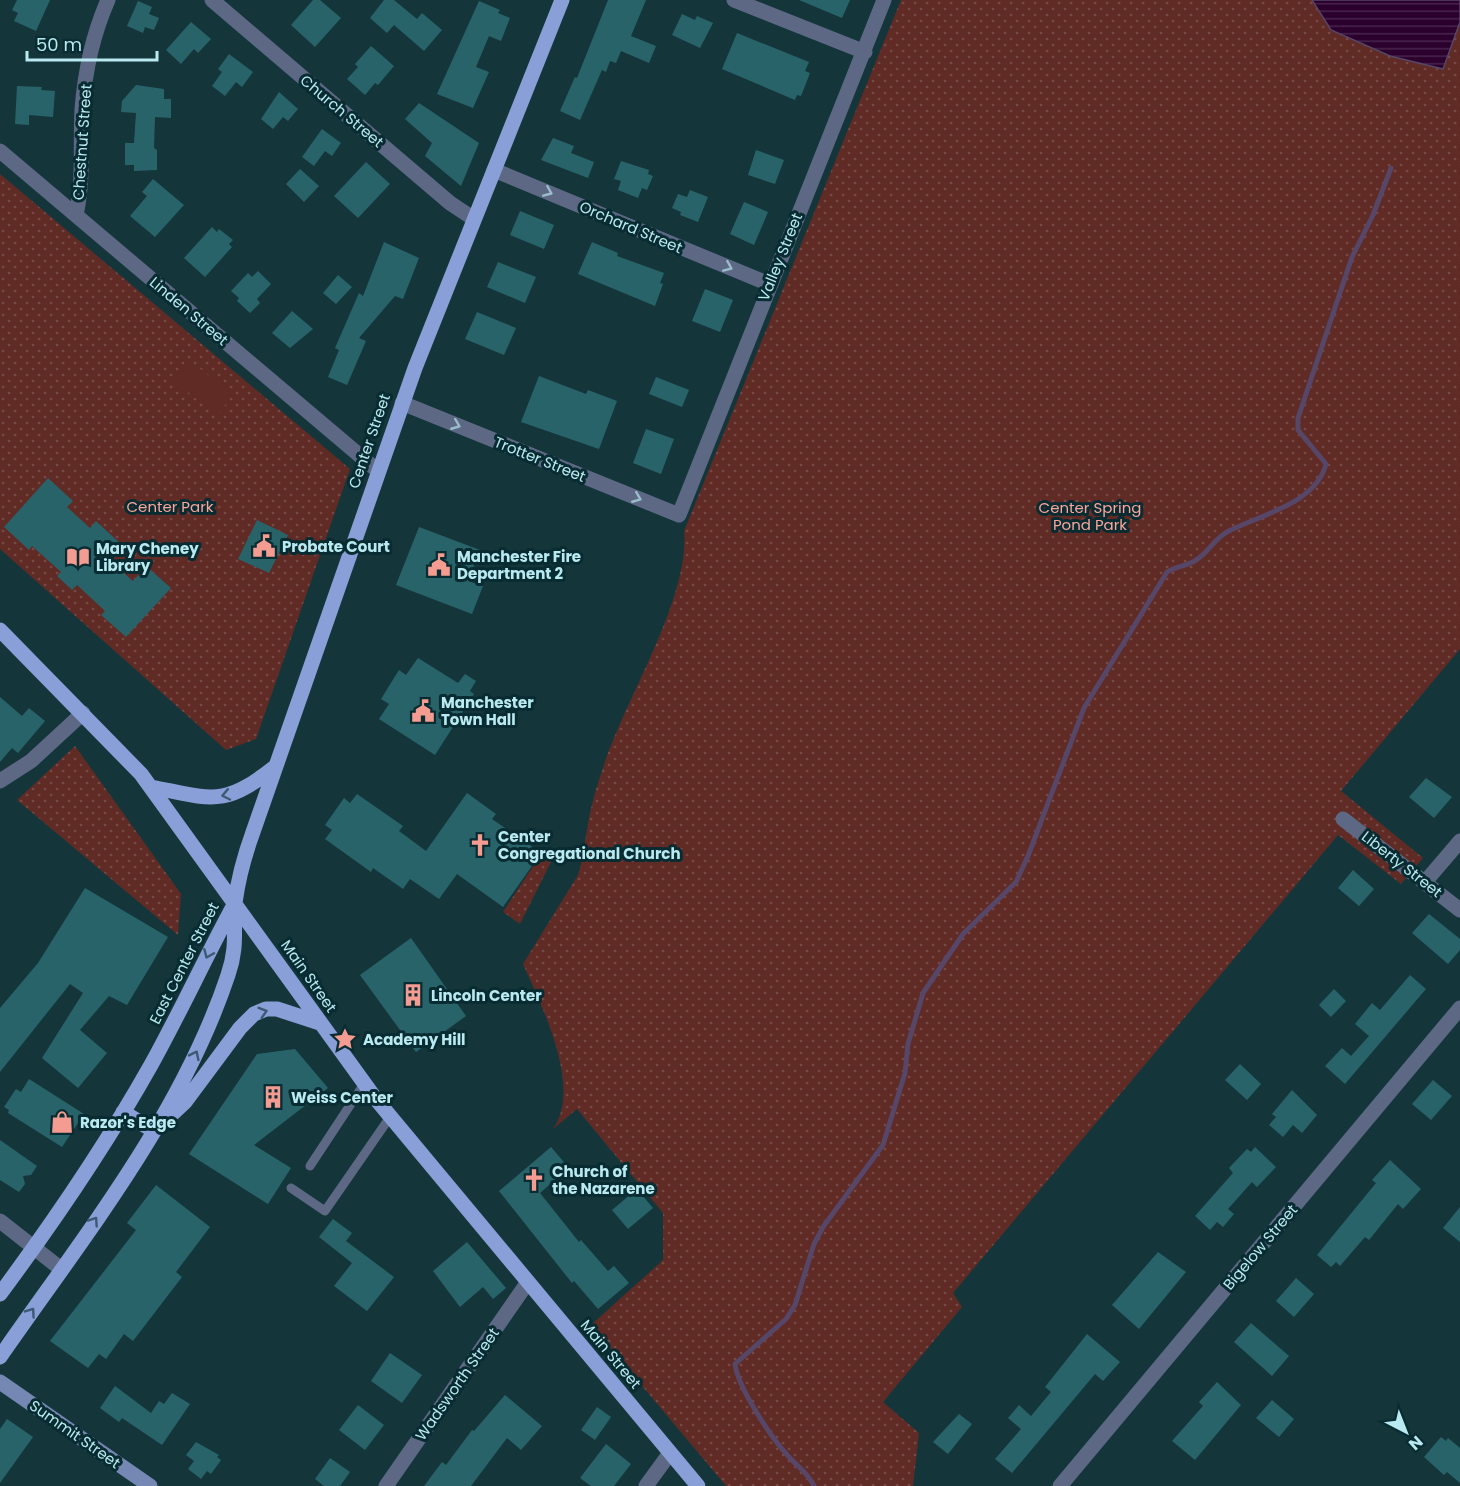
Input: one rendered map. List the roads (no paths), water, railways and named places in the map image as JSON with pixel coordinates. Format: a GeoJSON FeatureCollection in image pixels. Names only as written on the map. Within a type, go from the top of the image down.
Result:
{"type":"FeatureCollection","features":[{"type":"Feature","properties":{"kind":"main road","name":"Center Street"},"geometry":{"type":"LineString","coordinates":[[236,903],[250,840],[402,403],[562,0]]}},
{"type":"Feature","properties":{"kind":"main road","name":"Main Street"},"geometry":{"type":"LineString","coordinates":[[0,630],[82,712],[151,787],[364,1084],[698,1486]]}},
{"type":"Feature","properties":{"kind":"main road"},"geometry":{"type":"LineString","coordinates":[[151,787],[203,797],[224,797],[248,788],[276,766]]}},
{"type":"Feature","properties":{"kind":"main road","name":"East Center Street"},"geometry":{"type":"LineString","coordinates":[[0,1294],[34,1248],[123,1112],[160,1048],[214,939],[236,903]]}},
{"type":"Feature","properties":{"kind":"main road","name":"East Center Street"},"geometry":{"type":"LineString","coordinates":[[0,1357],[154,1131],[197,1051],[228,975],[236,948],[236,903]]}},
{"type":"Feature","properties":{"kind":"main road"},"geometry":{"type":"LineString","coordinates":[[123,1112],[154,1131],[185,1102],[240,1028],[254,1014],[263,1010],[275,1009],[320,1023]]}},
{"type":"Feature","properties":{"kind":"street","name":"Chestnut Street"},"geometry":{"type":"LineString","coordinates":[[76,215],[82,188],[82,109],[88,60],[97,24],[108,0]]}},
{"type":"Feature","properties":{"kind":"street","name":"Church Street"},"geometry":{"type":"LineString","coordinates":[[212,0],[443,197],[474,219]]}},
{"type":"Feature","properties":{"kind":"street"},"geometry":{"type":"LineString","coordinates":[[734,0],[865,52]]}},
{"type":"Feature","properties":{"kind":"street","name":"Valley Street"},"geometry":{"type":"LineString","coordinates":[[679,515],[769,284],[865,52],[884,0]]}},
{"type":"Feature","properties":{"kind":"street","name":"Linden Street"},"geometry":{"type":"LineString","coordinates":[[0,151],[378,471]]}},
{"type":"Feature","properties":{"kind":"street","name":"Orchard Street"},"geometry":{"type":"LineString","coordinates":[[494,170],[769,284]]}},
{"type":"Feature","properties":{"kind":"street","name":"Trotter Street"},"geometry":{"type":"LineString","coordinates":[[402,403],[679,515]]}},
{"type":"Feature","properties":{"kind":"street"},"geometry":{"type":"LineString","coordinates":[[0,781],[31,761],[82,712]]}},
{"type":"Feature","properties":{"kind":"street","name":"Liberty Street"},"geometry":{"type":"LineString","coordinates":[[1343,819],[1460,910]]}},
{"type":"Feature","properties":{"kind":"street"},"geometry":{"type":"LineString","coordinates":[[1425,882],[1460,842]]}},
{"type":"Feature","properties":{"kind":"street","name":"Bigelow Street"},"geometry":{"type":"LineString","coordinates":[[1060,1486],[1460,1008]]}},
{"type":"Feature","properties":{"kind":"street"},"geometry":{"type":"LineString","coordinates":[[0,1221],[61,1269]]}},
{"type":"Feature","properties":{"kind":"street","name":"Wadsworth Street"},"geometry":{"type":"LineString","coordinates":[[386,1486],[528,1282]]}},
{"type":"Feature","properties":{"kind":"street","name":"Summit Street"},"geometry":{"type":"LineString","coordinates":[[0,1382],[150,1486]]}},
{"type":"Feature","properties":{"kind":"street"},"geometry":{"type":"LineString","coordinates":[[646,1486],[670,1453]]}},
{"type":"Feature","properties":{"kind":"lane"},"geometry":{"type":"LineString","coordinates":[[310,1166],[364,1084]]}},
{"type":"Feature","properties":{"kind":"lane"},"geometry":{"type":"LineString","coordinates":[[291,1188],[324,1211],[390,1117]]}},
{"type":"Feature","properties":{"kind":"waterway"},"geometry":{"type":"LineString","coordinates":[[814,1486],[765,1426],[742,1386],[735,1364],[786,1319],[795,1305],[814,1244],[823,1227],[883,1145],[905,1073],[908,1044],[923,993],[963,934],[1016,882],[1084,708],[1167,572],[1196,560],[1227,532],[1299,499],[1320,478],[1326,464],[1298,430],[1298,418],[1352,257],[1373,215],[1391,168]]}},
{"type":"Feature","properties":{"kind":"place","name":"Probate Court"},"geometry":{"type":"Point","coordinates":[264,546]}},
{"type":"Feature","properties":{"kind":"place","name":"Mary Cheney Library"},"geometry":{"type":"Point","coordinates":[78,557]}},
{"type":"Feature","properties":{"kind":"place","name":"Manchester Fire Department 2"},"geometry":{"type":"Point","coordinates":[439,565]}},
{"type":"Feature","properties":{"kind":"place","name":"Manchester Town Hall"},"geometry":{"type":"Point","coordinates":[423,711]}},
{"type":"Feature","properties":{"kind":"place","name":"Center Congregational Church"},"geometry":{"type":"Point","coordinates":[480,845]}},
{"type":"Feature","properties":{"kind":"place","name":"Lincoln Center"},"geometry":{"type":"Point","coordinates":[413,995]}},
{"type":"Feature","properties":{"kind":"place","name":"Academy Hill"},"geometry":{"type":"Point","coordinates":[345,1039]}},
{"type":"Feature","properties":{"kind":"place","name":"Weiss Center"},"geometry":{"type":"Point","coordinates":[273,1097]}},
{"type":"Feature","properties":{"kind":"place","name":"Razor's Edge"},"geometry":{"type":"Point","coordinates":[62,1122]}},
{"type":"Feature","properties":{"kind":"place","name":"Church of the Nazarene"},"geometry":{"type":"Point","coordinates":[534,1180]}},
{"type":"Feature","properties":{"kind":"park label","name":"Center Park"},"geometry":{"type":"Point","coordinates":[170,506]}},
{"type":"Feature","properties":{"kind":"park label","name":"Center Spring Pond Park"},"geometry":{"type":"Point","coordinates":[1090,516]}}]}
